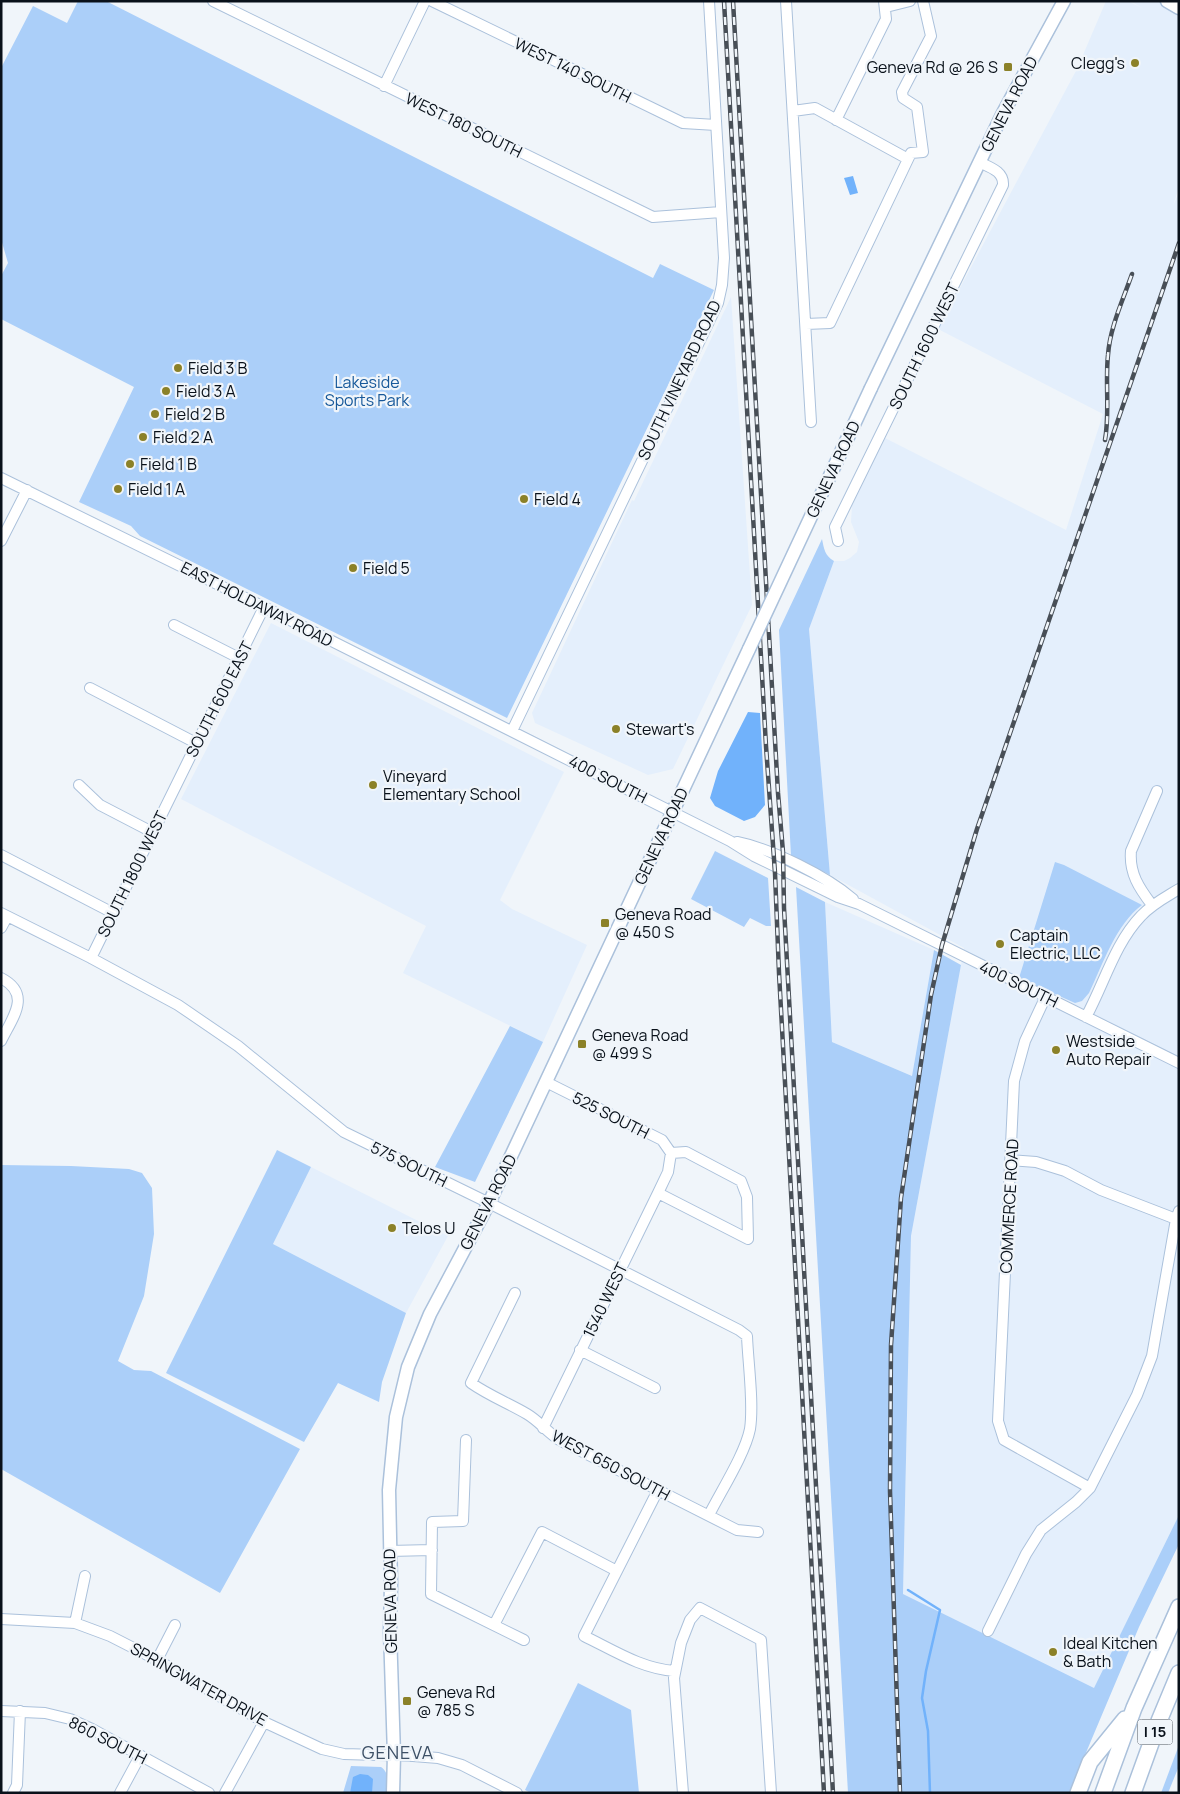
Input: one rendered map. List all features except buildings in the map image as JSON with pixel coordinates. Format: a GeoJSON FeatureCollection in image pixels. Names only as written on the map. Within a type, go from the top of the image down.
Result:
{"type":"FeatureCollection","features":[{"type":"Feature","properties":{"kind":"highway","name":"I 15"},"geometry":{"type":"LineString","coordinates":[[1103,1793],[1134,1708],[1179,1607]]}},
{"type":"Feature","properties":{"kind":"highway","name":"I 15"},"geometry":{"type":"LineString","coordinates":[[1133,1793],[1158,1722],[1179,1673]]}},
{"type":"Feature","properties":{"kind":"highway"},"geometry":{"type":"LineString","coordinates":[[1078,1793],[1090,1762],[1134,1708]]}},
{"type":"Feature","properties":{"kind":"main road","name":"GENEVA ROAD"},"geometry":{"type":"LineString","coordinates":[[393,1793],[394,1755],[389,1552],[390,1470],[396,1417],[408,1367],[430,1314],[489,1203],[979,162],[1028,65],[1064,1]]}},
{"type":"Feature","properties":{"kind":"main road"},"geometry":{"type":"LineString","coordinates":[[1167,1],[1179,8]]}},
{"type":"Feature","properties":{"kind":"street","name":"WEST 180 SOUTH"},"geometry":{"type":"LineString","coordinates":[[213,1],[653,217],[721,212]]}},
{"type":"Feature","properties":{"kind":"street"},"geometry":{"type":"LineString","coordinates":[[384,86],[425,1]]}},
{"type":"Feature","properties":{"kind":"street","name":"WEST 140 SOUTH"},"geometry":{"type":"LineString","coordinates":[[432,1],[683,123],[716,125]]}},
{"type":"Feature","properties":{"kind":"street","name":"SOUTH VINEYARD ROAD"},"geometry":{"type":"LineString","coordinates":[[512,732],[718,303],[722,285],[724,258],[709,1]]}},
{"type":"Feature","properties":{"kind":"street"},"geometry":{"type":"LineString","coordinates":[[786,1],[811,422]]}},
{"type":"Feature","properties":{"kind":"street"},"geometry":{"type":"LineString","coordinates":[[836,120],[886,19],[885,4],[910,1]]}},
{"type":"Feature","properties":{"kind":"street"},"geometry":{"type":"LineString","coordinates":[[806,324],[830,323],[908,158],[911,153],[923,152],[917,107],[903,98],[902,92],[931,36],[923,1]]}},
{"type":"Feature","properties":{"kind":"street"},"geometry":{"type":"LineString","coordinates":[[793,111],[815,108],[908,158]]}},
{"type":"Feature","properties":{"kind":"street","name":"SOUTH 1600 WEST"},"geometry":{"type":"LineString","coordinates":[[838,541],[835,527],[1003,185],[1002,176],[979,162]]}},
{"type":"Feature","properties":{"kind":"street","name":"EAST HOLDAWAY ROAD"},"geometry":{"type":"LineString","coordinates":[[1,478],[264,607],[512,732]]}},
{"type":"Feature","properties":{"kind":"street"},"geometry":{"type":"LineString","coordinates":[[1,541],[27,490]]}},
{"type":"Feature","properties":{"kind":"street","name":"SOUTH 600 EAST"},"geometry":{"type":"LineString","coordinates":[[172,791],[264,607]]}},
{"type":"Feature","properties":{"kind":"street"},"geometry":{"type":"LineString","coordinates":[[174,625],[240,658]]}},
{"type":"Feature","properties":{"kind":"street"},"geometry":{"type":"LineString","coordinates":[[90,688],[196,743]]}},
{"type":"Feature","properties":{"kind":"street","name":"400 SOUTH"},"geometry":{"type":"LineString","coordinates":[[512,732],[730,841],[754,856],[838,897],[860,904],[1179,1063]]}},
{"type":"Feature","properties":{"kind":"street"},"geometry":{"type":"LineString","coordinates":[[79,785],[100,805],[152,832]]}},
{"type":"Feature","properties":{"kind":"street","name":"SOUTH 1800 WEST"},"geometry":{"type":"LineString","coordinates":[[91,958],[172,791]]}},
{"type":"Feature","properties":{"kind":"street"},"geometry":{"type":"LineString","coordinates":[[1152,906],[1136,883],[1130,861],[1131,850],[1157,791]]}},
{"type":"Feature","properties":{"kind":"street"},"geometry":{"type":"LineString","coordinates":[[1,855],[113,913]]}},
{"type":"Feature","properties":{"kind":"street"},"geometry":{"type":"LineString","coordinates":[[1086,1017],[1128,932],[1142,914],[1179,889]]}},
{"type":"Feature","properties":{"kind":"street"},"geometry":{"type":"LineString","coordinates":[[1,928],[4,915]]}},
{"type":"Feature","properties":{"kind":"street","name":"575 SOUTH"},"geometry":{"type":"LineString","coordinates":[[4,915],[91,958],[178,1005],[238,1046],[344,1132],[489,1203],[739,1330],[747,1336],[751,1411],[750,1428],[745,1445],[709,1515]]}},
{"type":"Feature","properties":{"kind":"street"},"geometry":{"type":"LineString","coordinates":[[1,978],[11,983],[17,991],[19,1000],[1,1041]]}},
{"type":"Feature","properties":{"kind":"street","name":"COMMERCE ROAD"},"geometry":{"type":"LineString","coordinates":[[1046,996],[1025,1041],[1014,1082],[998,1421],[1004,1440],[1090,1488]]}},
{"type":"Feature","properties":{"kind":"street","name":"525 SOUTH"},"geometry":{"type":"LineString","coordinates":[[546,1082],[662,1140],[671,1153]]}},
{"type":"Feature","properties":{"kind":"street"},"geometry":{"type":"LineString","coordinates":[[658,1194],[748,1239],[747,1197],[741,1181],[686,1152],[671,1153]]}},
{"type":"Feature","properties":{"kind":"street","name":"1540 WEST"},"geometry":{"type":"LineString","coordinates":[[543,1428],[658,1194],[668,1172],[671,1153]]}},
{"type":"Feature","properties":{"kind":"street"},"geometry":{"type":"LineString","coordinates":[[988,1631],[1026,1554],[1041,1530],[1076,1502],[1090,1488],[1137,1395],[1152,1356],[1177,1215],[1101,1190],[1065,1171],[1036,1162],[1011,1160]]}},
{"type":"Feature","properties":{"kind":"street","name":"WEST 650 SOUTH"},"geometry":{"type":"LineString","coordinates":[[516,1293],[471,1383],[480,1390],[529,1415],[561,1441],[737,1530],[758,1532]]}},
{"type":"Feature","properties":{"kind":"street"},"geometry":{"type":"LineString","coordinates":[[580,1350],[655,1388]]}},
{"type":"Feature","properties":{"kind":"street"},"geometry":{"type":"LineString","coordinates":[[466,1440],[463,1521],[432,1522],[431,1594],[524,1640]]}},
{"type":"Feature","properties":{"kind":"street"},"geometry":{"type":"LineString","coordinates":[[658,1490],[584,1636],[635,1661],[663,1670],[675,1671]]}},
{"type":"Feature","properties":{"kind":"street"},"geometry":{"type":"LineString","coordinates":[[494,1625],[542,1532],[617,1570]]}},
{"type":"Feature","properties":{"kind":"street"},"geometry":{"type":"LineString","coordinates":[[389,1552],[432,1550]]}},
{"type":"Feature","properties":{"kind":"street"},"geometry":{"type":"LineString","coordinates":[[75,1623],[85,1576]]}},
{"type":"Feature","properties":{"kind":"street"},"geometry":{"type":"LineString","coordinates":[[683,1793],[675,1671],[680,1643],[690,1620],[700,1608],[761,1640],[771,1793]]}},
{"type":"Feature","properties":{"kind":"street","name":"SPRINGWATER DRIVE"},"geometry":{"type":"LineString","coordinates":[[1,1619],[75,1623],[110,1636],[158,1660],[264,1722],[322,1749],[344,1754],[427,1757],[450,1762],[517,1793]]}},
{"type":"Feature","properties":{"kind":"street"},"geometry":{"type":"LineString","coordinates":[[158,1660],[175,1625]]}},
{"type":"Feature","properties":{"kind":"street","name":"860 SOUTH"},"geometry":{"type":"LineString","coordinates":[[1,1711],[45,1713],[70,1719],[92,1729],[209,1793]]}},
{"type":"Feature","properties":{"kind":"street"},"geometry":{"type":"LineString","coordinates":[[13,1793],[17,1785],[20,1711]]}},
{"type":"Feature","properties":{"kind":"street"},"geometry":{"type":"LineString","coordinates":[[225,1793],[264,1722]]}},
{"type":"Feature","properties":{"kind":"street"},"geometry":{"type":"LineString","coordinates":[[120,1793],[140,1756]]}},
{"type":"Feature","properties":{"kind":"shaded area"},"geometry":{"type":"Polygon","coordinates":[[[1106,1],[1128,1],[1144,9],[1130,1],[1179,1],[1179,187],[1173,206],[1179,192],[1179,1515],[1094,1689],[903,1594],[911,1236],[964,948],[830,875],[809,629],[834,561],[844,561],[857,552],[859,542],[851,522],[852,505],[885,438],[1066,530],[1103,414],[938,329],[1077,69],[1106,1]]]}},
{"type":"Feature","properties":{"kind":"shaded area"},"geometry":{"type":"Polygon","coordinates":[[[731,297],[752,605],[673,769],[648,775],[535,723],[532,713],[632,500],[634,501],[731,297]]]}},
{"type":"Feature","properties":{"kind":"shaded area","name":"Vineyard Elementary School"},"geometry":{"type":"Polygon","coordinates":[[[271,623],[564,772],[500,900],[512,909],[587,945],[543,1042],[403,973],[426,926],[181,799],[271,623]]]}},
{"type":"Feature","properties":{"kind":"shaded area"},"geometry":{"type":"Polygon","coordinates":[[[825,902],[934,950],[912,1076],[832,1042],[825,902]]]}},
{"type":"Feature","properties":{"kind":"shaded area"},"geometry":{"type":"Polygon","coordinates":[[[311,1167],[448,1236],[406,1313],[273,1244],[311,1167]]]}},
{"type":"Feature","properties":{"kind":"green space","name":"Lakeside Sports Park"},"geometry":{"type":"Polygon","coordinates":[[[78,1],[106,1],[653,278],[660,264],[714,290],[507,718],[140,536],[131,526],[79,502],[134,387],[1,319],[1,276],[8,263],[1,239],[1,68],[33,6],[67,23],[78,1]]]}},
{"type":"Feature","properties":{"kind":"green space"},"geometry":{"type":"Polygon","coordinates":[[[822,539],[824,549],[834,561],[809,629],[830,875],[791,856],[779,630],[822,539]]]}},
{"type":"Feature","properties":{"kind":"green space"},"geometry":{"type":"Polygon","coordinates":[[[715,851],[768,878],[771,926],[766,926],[750,918],[744,927],[691,899],[715,851]]]}},
{"type":"Feature","properties":{"kind":"green space"},"geometry":{"type":"Polygon","coordinates":[[[1055,862],[1142,905],[1133,913],[1117,934],[1089,993],[1082,1001],[1075,1003],[1019,978],[1055,862]]]}},
{"type":"Feature","properties":{"kind":"green space"},"geometry":{"type":"Polygon","coordinates":[[[796,887],[825,902],[832,1042],[912,1076],[934,950],[961,965],[911,1236],[903,1594],[1094,1688],[1179,1515],[1179,1544],[1139,1627],[1070,1793],[848,1793],[796,887]]]}},
{"type":"Feature","properties":{"kind":"green space"},"geometry":{"type":"Polygon","coordinates":[[[510,1026],[543,1042],[475,1182],[435,1167],[510,1026]]]}},
{"type":"Feature","properties":{"kind":"green space"},"geometry":{"type":"Polygon","coordinates":[[[277,1150],[311,1167],[273,1244],[406,1313],[382,1382],[379,1402],[338,1383],[304,1442],[166,1373],[277,1150]]]}},
{"type":"Feature","properties":{"kind":"green space"},"geometry":{"type":"Polygon","coordinates":[[[1,1165],[129,1169],[142,1173],[152,1188],[154,1234],[144,1296],[118,1361],[134,1370],[151,1371],[300,1449],[220,1593],[1,1469],[1,1165]]]}},
{"type":"Feature","properties":{"kind":"green space"},"geometry":{"type":"Polygon","coordinates":[[[578,1683],[631,1710],[639,1793],[531,1793],[525,1790],[578,1683]]]}},
{"type":"Feature","properties":{"kind":"green space"},"geometry":{"type":"Polygon","coordinates":[[[1179,1745],[1179,1766],[1168,1793],[1161,1793],[1179,1745]]]}},
{"type":"Feature","properties":{"kind":"green space"},"geometry":{"type":"Polygon","coordinates":[[[351,1766],[381,1767],[384,1769],[387,1775],[386,1793],[343,1793],[351,1766]]]}},
{"type":"Feature","properties":{"kind":"water"},"geometry":{"type":"Polygon","coordinates":[[[853,176],[858,193],[850,195],[844,178],[853,176]]]}},
{"type":"Feature","properties":{"kind":"water"},"geometry":{"type":"Polygon","coordinates":[[[748,712],[760,713],[765,805],[755,817],[744,821],[715,806],[710,798],[718,771],[748,712]]]}},
{"type":"Feature","properties":{"kind":"water"},"geometry":{"type":"Polygon","coordinates":[[[360,1774],[368,1775],[373,1779],[372,1793],[350,1793],[353,1777],[360,1774]]]}},
{"type":"Feature","properties":{"kind":"waterway"},"geometry":{"type":"LineString","coordinates":[[908,1590],[940,1610],[922,1698],[928,1731],[930,1793]]}},
{"type":"Feature","properties":{"kind":"railway"},"geometry":{"type":"LineString","coordinates":[[724,1],[766,746],[775,873],[824,1793]]}},
{"type":"Feature","properties":{"kind":"railway"},"geometry":{"type":"LineString","coordinates":[[733,1],[778,793],[783,852],[784,908],[833,1793]]}},
{"type":"Feature","properties":{"kind":"railway"},"geometry":{"type":"LineString","coordinates":[[900,1793],[890,1491],[891,1345],[901,1198],[931,995],[942,945],[977,829],[1179,243]]}},
{"type":"Feature","properties":{"kind":"railway"},"geometry":{"type":"LineString","coordinates":[[1105,440],[1109,345],[1117,314],[1132,274]]}},
{"type":"Feature","properties":{"kind":"place","name":"Clegg's"},"geometry":{"type":"Point","coordinates":[1135,63]}},
{"type":"Feature","properties":{"kind":"place","name":"Geneva Rd @ 26 S"},"geometry":{"type":"Point","coordinates":[1008,67]}},
{"type":"Feature","properties":{"kind":"place","name":"Field 3 B"},"geometry":{"type":"Point","coordinates":[178,368]}},
{"type":"Feature","properties":{"kind":"place","name":"Field 3 A"},"geometry":{"type":"Point","coordinates":[166,391]}},
{"type":"Feature","properties":{"kind":"place","name":"Field 2 B"},"geometry":{"type":"Point","coordinates":[155,414]}},
{"type":"Feature","properties":{"kind":"place","name":"Field 2 A"},"geometry":{"type":"Point","coordinates":[143,437]}},
{"type":"Feature","properties":{"kind":"place","name":"Field 1 B"},"geometry":{"type":"Point","coordinates":[130,464]}},
{"type":"Feature","properties":{"kind":"place","name":"Field 1 A"},"geometry":{"type":"Point","coordinates":[118,489]}},
{"type":"Feature","properties":{"kind":"place","name":"Field 4"},"geometry":{"type":"Point","coordinates":[524,499]}},
{"type":"Feature","properties":{"kind":"place","name":"Field 5"},"geometry":{"type":"Point","coordinates":[353,568]}},
{"type":"Feature","properties":{"kind":"place","name":"Stewart's"},"geometry":{"type":"Point","coordinates":[616,729]}},
{"type":"Feature","properties":{"kind":"place","name":"Vineyard Elementary School"},"geometry":{"type":"Point","coordinates":[373,785]}},
{"type":"Feature","properties":{"kind":"place","name":"Geneva Road @ 450 S"},"geometry":{"type":"Point","coordinates":[605,923]}},
{"type":"Feature","properties":{"kind":"place","name":"Captain Electric, LLC"},"geometry":{"type":"Point","coordinates":[1000,944]}},
{"type":"Feature","properties":{"kind":"place","name":"Geneva Road @ 499 S"},"geometry":{"type":"Point","coordinates":[582,1044]}},
{"type":"Feature","properties":{"kind":"place","name":"Westside Auto Repair"},"geometry":{"type":"Point","coordinates":[1056,1050]}},
{"type":"Feature","properties":{"kind":"place","name":"Telos U"},"geometry":{"type":"Point","coordinates":[392,1228]}},
{"type":"Feature","properties":{"kind":"place","name":"Ideal Kitchen & Bath"},"geometry":{"type":"Point","coordinates":[1053,1652]}},
{"type":"Feature","properties":{"kind":"place","name":"Geneva Rd @ 785 S"},"geometry":{"type":"Point","coordinates":[407,1701]}},
{"type":"Feature","properties":{"kind":"district","name":"GENEVA"},"geometry":{"type":"Point","coordinates":[398,1753]}}]}
